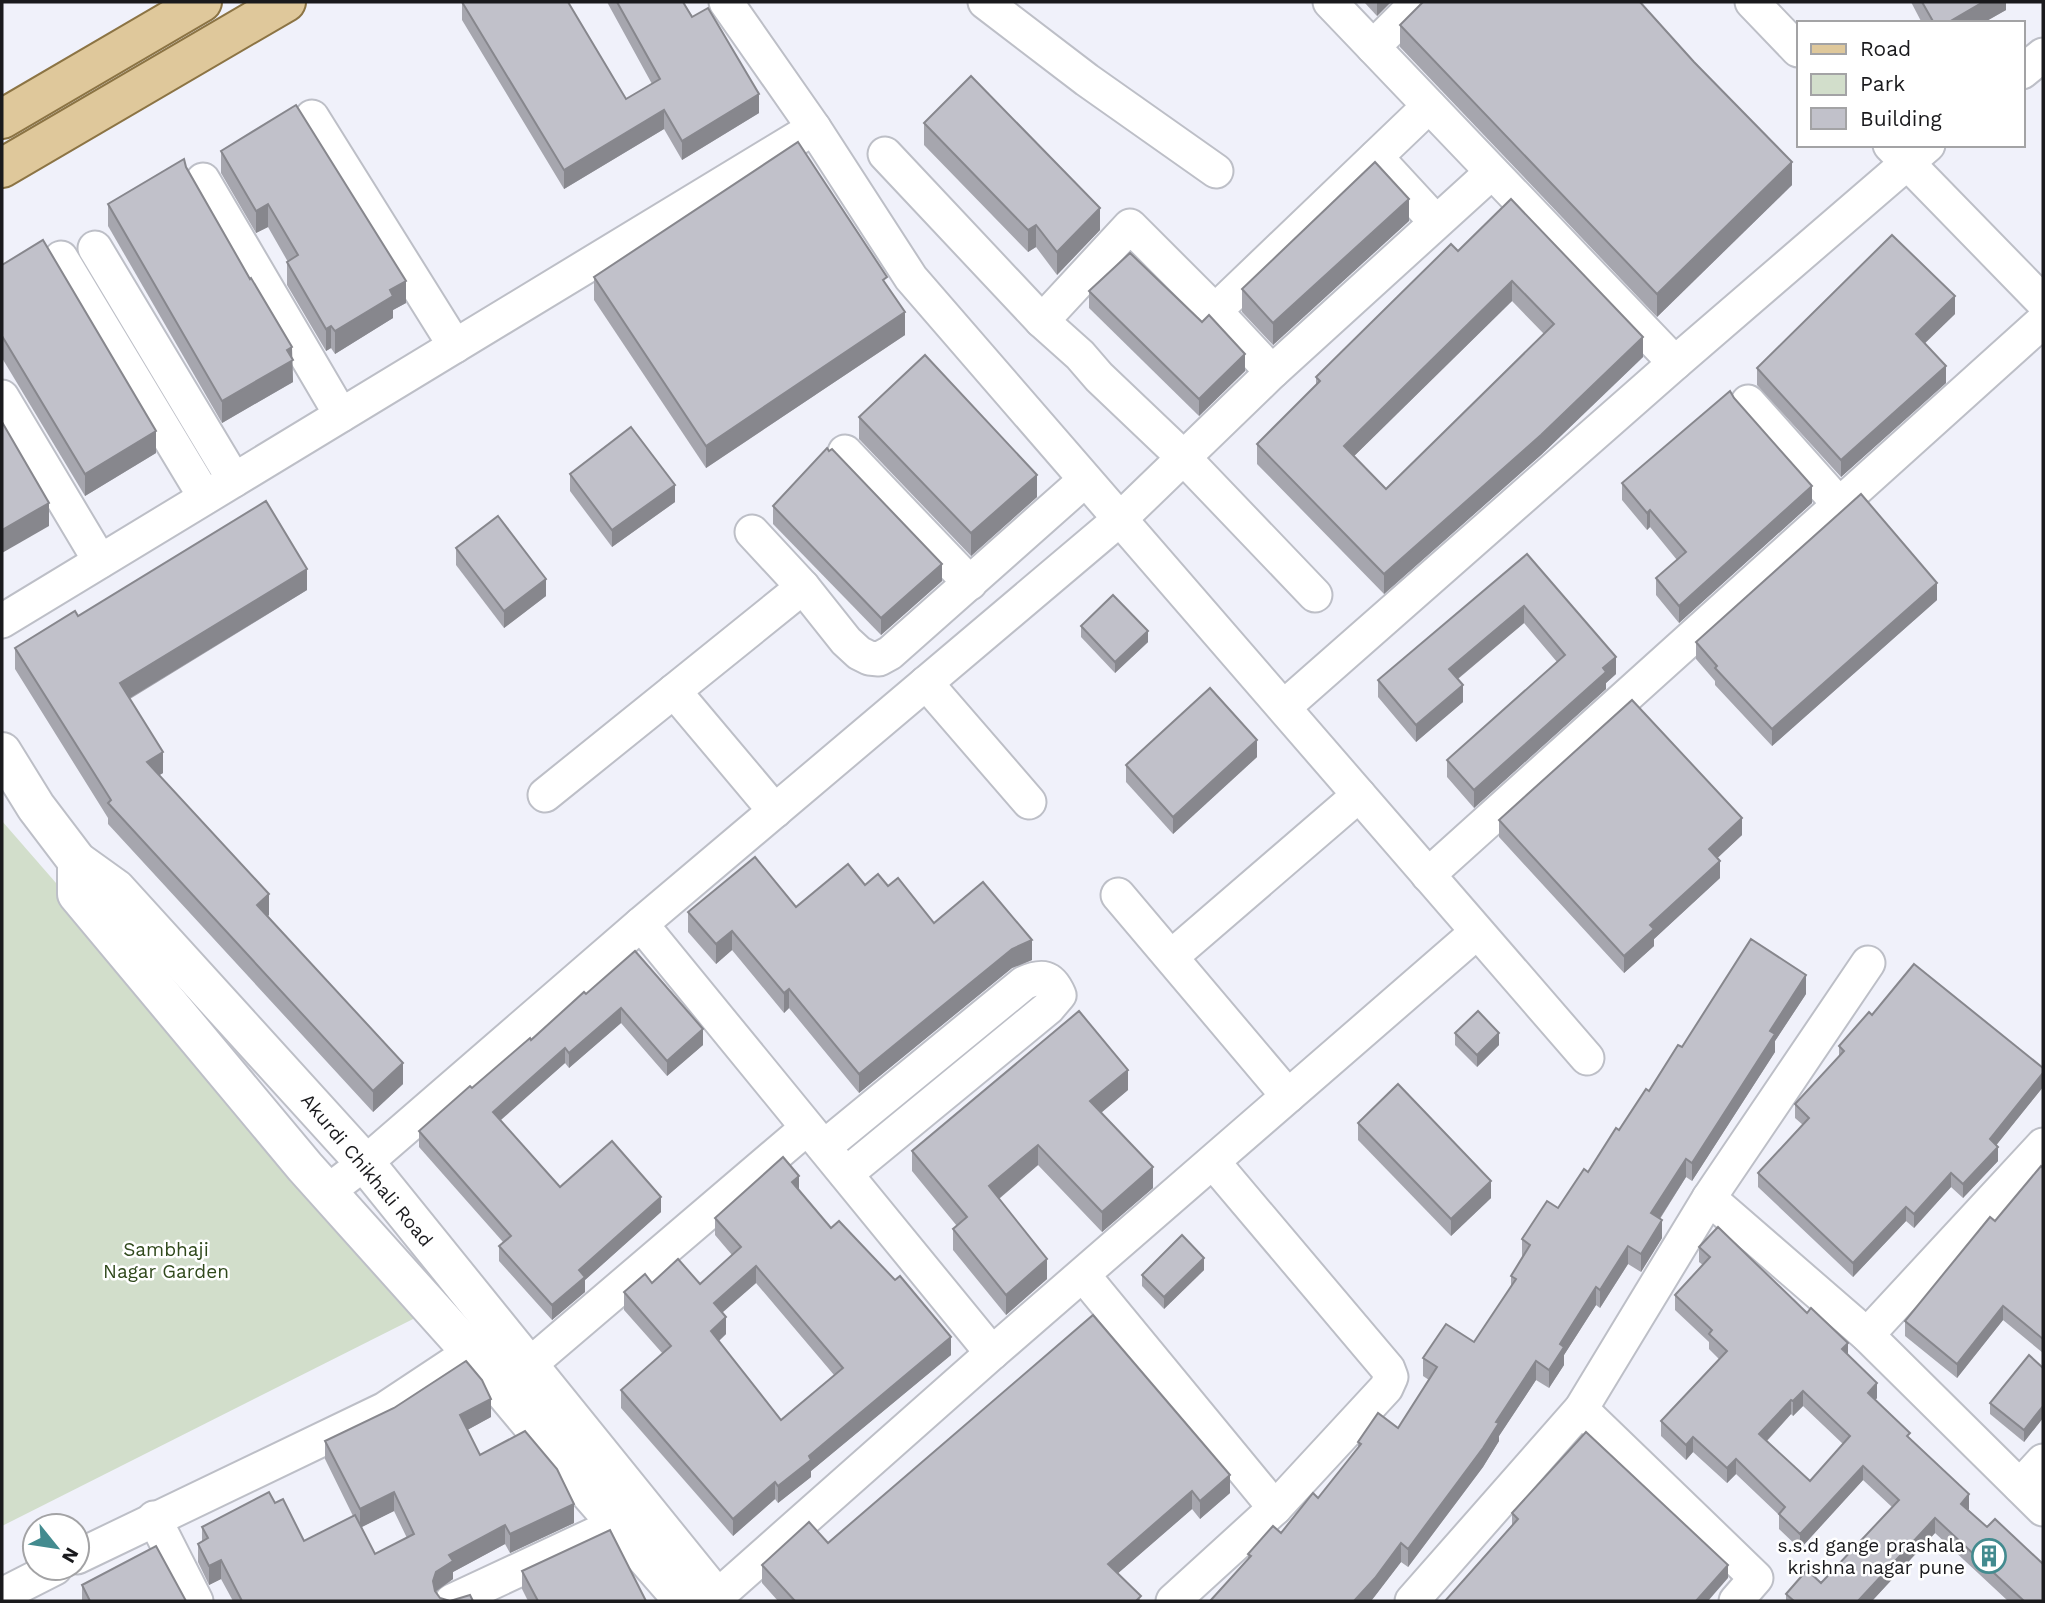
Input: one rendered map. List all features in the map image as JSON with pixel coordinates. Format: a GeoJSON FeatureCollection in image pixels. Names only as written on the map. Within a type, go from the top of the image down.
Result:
{"type":"FeatureCollection","features":[{"type":"Feature","properties":{"kind":"main road"},"geometry":{"type":"LineString","coordinates":[[2,119],[202,2]]}},
{"type":"Feature","properties":{"kind":"main road"},"geometry":{"type":"LineString","coordinates":[[2,168],[286,2]]}},
{"type":"Feature","properties":{"kind":"main road","name":"Akurdi Chikhali Road"},"geometry":{"type":"LineString","coordinates":[[8,776],[78,861],[116,889],[365,1163],[482,1337],[528,1366],[708,1600]]}},
{"type":"Feature","properties":{"kind":"main road"},"geometry":{"type":"LineString","coordinates":[[78,861],[77,894],[327,1192],[482,1337],[617,1524],[708,1600]]}},
{"type":"Feature","properties":{"kind":"street"},"geometry":{"type":"LineString","coordinates":[[726,2],[814,128],[911,278],[1587,1058]]}},
{"type":"Feature","properties":{"kind":"street"},"geometry":{"type":"LineString","coordinates":[[985,2],[1087,80],[1216,171]]}},
{"type":"Feature","properties":{"kind":"street"},"geometry":{"type":"LineString","coordinates":[[1330,2],[1675,363]]}},
{"type":"Feature","properties":{"kind":"street"},"geometry":{"type":"LineString","coordinates":[[1373,47],[1418,2]]}},
{"type":"Feature","properties":{"kind":"street"},"geometry":{"type":"LineString","coordinates":[[1752,2],[1797,49]]}},
{"type":"Feature","properties":{"kind":"street"},"geometry":{"type":"LineString","coordinates":[[2024,70],[2043,55]]}},
{"type":"Feature","properties":{"kind":"street"},"geometry":{"type":"LineString","coordinates":[[1215,311],[1429,106]]}},
{"type":"Feature","properties":{"kind":"street"},"geometry":{"type":"LineString","coordinates":[[312,117],[455,346]]}},
{"type":"Feature","properties":{"kind":"street"},"geometry":{"type":"LineString","coordinates":[[2,621],[814,128]]}},
{"type":"Feature","properties":{"kind":"street"},"geometry":{"type":"LineString","coordinates":[[1284,707],[1675,363],[1908,151],[2043,302]]}},
{"type":"Feature","properties":{"kind":"street"},"geometry":{"type":"LineString","coordinates":[[885,155],[1042,321],[1182,456],[1315,594]]}},
{"type":"Feature","properties":{"kind":"street"},"geometry":{"type":"LineString","coordinates":[[1376,157],[1436,222]]}},
{"type":"Feature","properties":{"kind":"street"},"geometry":{"type":"LineString","coordinates":[[327,1192],[365,1163],[641,924],[1119,519],[1272,372],[1492,172]]}},
{"type":"Feature","properties":{"kind":"street"},"geometry":{"type":"LineString","coordinates":[[203,180],[341,415]]}},
{"type":"Feature","properties":{"kind":"street"},"geometry":{"type":"LineString","coordinates":[[1042,321],[1130,226],[1272,372]]}},
{"type":"Feature","properties":{"kind":"street"},"geometry":{"type":"LineString","coordinates":[[95,248],[234,480]]}},
{"type":"Feature","properties":{"kind":"street"},"geometry":{"type":"LineString","coordinates":[[61,258],[205,498]]}},
{"type":"Feature","properties":{"kind":"street"},"geometry":{"type":"LineString","coordinates":[[1428,875],[2043,321]]}},
{"type":"Feature","properties":{"kind":"street"},"geometry":{"type":"LineString","coordinates":[[2,397],[100,561]]}},
{"type":"Feature","properties":{"kind":"street"},"geometry":{"type":"LineString","coordinates":[[1748,402],[1839,504]]}},
{"type":"Feature","properties":{"kind":"street"},"geometry":{"type":"LineString","coordinates":[[845,453],[970,583]]}},
{"type":"Feature","properties":{"kind":"street"},"geometry":{"type":"LineString","coordinates":[[752,532],[803,587],[846,641],[869,659],[879,659],[890,653],[1086,480]]}},
{"type":"Feature","properties":{"kind":"street"},"geometry":{"type":"LineString","coordinates":[[545,795],[803,587]]}},
{"type":"Feature","properties":{"kind":"street"},"geometry":{"type":"LineString","coordinates":[[926,683],[1029,802]]}},
{"type":"Feature","properties":{"kind":"street"},"geometry":{"type":"LineString","coordinates":[[674,691],[775,811]]}},
{"type":"Feature","properties":{"kind":"street"},"geometry":{"type":"LineString","coordinates":[[1171,957],[1359,795]]}},
{"type":"Feature","properties":{"kind":"street"},"geometry":{"type":"LineString","coordinates":[[1118,895],[1288,1096]]}},
{"type":"Feature","properties":{"kind":"street"},"geometry":{"type":"LineString","coordinates":[[641,924],[992,1353]]}},
{"type":"Feature","properties":{"kind":"street"},"geometry":{"type":"LineString","coordinates":[[708,1600],[1477,932]]}},
{"type":"Feature","properties":{"kind":"street"},"geometry":{"type":"LineString","coordinates":[[1412,1601],[1581,1409],[1709,1198],[1868,963]]}},
{"type":"Feature","properties":{"kind":"street"},"geometry":{"type":"LineString","coordinates":[[528,1366],[815,1137],[1024,983],[1038,976],[1047,978],[1055,985],[1059,995],[1057,1001],[846,1174]]}},
{"type":"Feature","properties":{"kind":"street"},"geometry":{"type":"LineString","coordinates":[[1867,1335],[2043,1145]]}},
{"type":"Feature","properties":{"kind":"street"},"geometry":{"type":"LineString","coordinates":[[1173,1601],[1275,1508],[1386,1388],[1391,1377],[1388,1369],[1213,1162]]}},
{"type":"Feature","properties":{"kind":"street"},"geometry":{"type":"LineString","coordinates":[[1709,1198],[1867,1335],[2032,1497],[2043,1461]]}},
{"type":"Feature","properties":{"kind":"street"},"geometry":{"type":"LineString","coordinates":[[1083,1275],[1275,1508]]}},
{"type":"Feature","properties":{"kind":"street"},"geometry":{"type":"LineString","coordinates":[[91,1550],[385,1409],[482,1337]]}},
{"type":"Feature","properties":{"kind":"street"},"geometry":{"type":"LineString","coordinates":[[1581,1409],[1756,1578],[1736,1601]]}},
{"type":"Feature","properties":{"kind":"street"},"geometry":{"type":"LineString","coordinates":[[154,1518],[196,1601]]}},
{"type":"Feature","properties":{"kind":"street"},"geometry":{"type":"LineString","coordinates":[[452,1601],[617,1524]]}},
{"type":"Feature","properties":{"kind":"street"},"geometry":{"type":"LineString","coordinates":[[2,1595],[48,1582]]}},
{"type":"Feature","properties":{"kind":"green space","name":"Sambhaji Nagar Garden"},"geometry":{"type":"Polygon","coordinates":[[[2,821],[429,1311],[30,1512],[21,1512],[21,1516],[2,1526],[2,821]]]}},
{"type":"Feature","properties":{"kind":"building"},"geometry":{"type":"Polygon","coordinates":[[[462,2],[568,2],[626,99],[660,79],[617,2],[683,2],[692,17],[708,8],[759,94],[682,141],[664,110],[564,170],[462,2]]]}},
{"type":"Feature","properties":{"kind":"building"},"geometry":{"type":"Polygon","coordinates":[[[1423,2],[1640,2],[1694,62],[1792,162],[1657,294],[1400,25],[1423,2]]]}},
{"type":"Feature","properties":{"kind":"building"},"geometry":{"type":"Polygon","coordinates":[[[1922,2],[1983,2],[1950,21],[1933,21],[1922,2]]]}},
{"type":"Feature","properties":{"kind":"building"},"geometry":{"type":"Polygon","coordinates":[[[971,76],[1100,208],[1057,252],[1036,225],[1028,230],[924,123],[971,76]]]}},
{"type":"Feature","properties":{"kind":"building"},"geometry":{"type":"Polygon","coordinates":[[[296,105],[406,281],[390,290],[393,296],[335,331],[331,326],[326,329],[287,262],[298,255],[268,204],[256,211],[221,151],[296,105]]]}},
{"type":"Feature","properties":{"kind":"building"},"geometry":{"type":"Polygon","coordinates":[[[798,142],[887,277],[883,280],[905,312],[706,446],[594,277],[798,142]]]}},
{"type":"Feature","properties":{"kind":"building"},"geometry":{"type":"Polygon","coordinates":[[[184,159],[186,167],[250,279],[292,347],[287,350],[293,360],[222,401],[108,204],[184,159]]]}},
{"type":"Feature","properties":{"kind":"building"},"geometry":{"type":"Polygon","coordinates":[[[1375,162],[1409,199],[1273,323],[1242,289],[1375,162]]]}},
{"type":"Feature","properties":{"kind":"building"},"geometry":{"type":"Polygon","coordinates":[[[1511,199],[1643,337],[1541,435],[1384,574],[1257,444],[1320,381],[1316,377],[1451,244],[1458,251],[1511,199]],[[1512,281],[1344,446],[1386,489],[1554,324],[1512,281]]]}},
{"type":"Feature","properties":{"kind":"building"},"geometry":{"type":"Polygon","coordinates":[[[1892,235],[1955,296],[1916,334],[1946,366],[1841,460],[1757,368],[1892,235]]]}},
{"type":"Feature","properties":{"kind":"building"},"geometry":{"type":"Polygon","coordinates":[[[43,240],[156,431],[85,474],[2,336],[2,265],[43,240]]]}},
{"type":"Feature","properties":{"kind":"building"},"geometry":{"type":"Polygon","coordinates":[[[1130,253],[1202,322],[1209,315],[1245,354],[1199,399],[1089,291],[1130,253]]]}},
{"type":"Feature","properties":{"kind":"building"},"geometry":{"type":"Polygon","coordinates":[[[925,355],[1037,475],[971,533],[859,417],[925,355]]]}},
{"type":"Feature","properties":{"kind":"building"},"geometry":{"type":"Polygon","coordinates":[[[1730,391],[1812,486],[1679,606],[1656,578],[1686,552],[1650,510],[1647,513],[1622,483],[1730,391]]]}},
{"type":"Feature","properties":{"kind":"building"},"geometry":{"type":"Polygon","coordinates":[[[2,422],[49,503],[2,530],[2,422]]]}},
{"type":"Feature","properties":{"kind":"building"},"geometry":{"type":"Polygon","coordinates":[[[631,427],[675,485],[612,530],[570,474],[631,427]]]}},
{"type":"Feature","properties":{"kind":"building"},"geometry":{"type":"Polygon","coordinates":[[[827,448],[829,451],[832,449],[942,564],[881,618],[773,506],[827,448]]]}},
{"type":"Feature","properties":{"kind":"building"},"geometry":{"type":"Polygon","coordinates":[[[1861,494],[1937,583],[1772,729],[1715,668],[1717,666],[1696,642],[1861,494]]]}},
{"type":"Feature","properties":{"kind":"building"},"geometry":{"type":"Polygon","coordinates":[[[266,501],[307,569],[120,683],[163,752],[147,762],[269,894],[257,905],[403,1063],[373,1091],[108,803],[111,800],[15,648],[75,611],[78,616],[266,501]]]}},
{"type":"Feature","properties":{"kind":"building"},"geometry":{"type":"Polygon","coordinates":[[[498,516],[546,579],[504,611],[456,548],[498,516]]]}},
{"type":"Feature","properties":{"kind":"building"},"geometry":{"type":"Polygon","coordinates":[[[1527,554],[1616,657],[1603,668],[1606,672],[1474,790],[1447,760],[1565,655],[1524,606],[1449,669],[1463,685],[1416,725],[1378,680],[1527,554]]]}},
{"type":"Feature","properties":{"kind":"building"},"geometry":{"type":"Polygon","coordinates":[[[1113,595],[1148,631],[1115,662],[1081,626],[1113,595]]]}},
{"type":"Feature","properties":{"kind":"building"},"geometry":{"type":"Polygon","coordinates":[[[1210,688],[1257,740],[1173,817],[1126,765],[1210,688]]]}},
{"type":"Feature","properties":{"kind":"building"},"geometry":{"type":"Polygon","coordinates":[[[1632,700],[1742,818],[1709,849],[1720,861],[1650,925],[1654,929],[1624,956],[1499,820],[1632,700]]]}},
{"type":"Feature","properties":{"kind":"building"},"geometry":{"type":"Polygon","coordinates":[[[755,857],[796,907],[848,864],[865,885],[878,874],[888,886],[898,878],[934,923],[983,882],[1032,940],[1012,949],[859,1074],[789,989],[784,993],[732,931],[716,944],[688,912],[755,857]]]}},
{"type":"Feature","properties":{"kind":"building"},"geometry":{"type":"Polygon","coordinates":[[[1751,939],[1806,975],[1770,1031],[1775,1034],[1692,1163],[1686,1159],[1651,1213],[1662,1220],[1641,1254],[1628,1246],[1600,1290],[1596,1287],[1560,1344],[1564,1347],[1549,1370],[1536,1361],[1496,1422],[1499,1423],[1483,1448],[1408,1549],[1401,1543],[1354,1601],[1210,1601],[1251,1556],[1248,1554],[1273,1526],[1281,1533],[1313,1493],[1318,1498],[1361,1444],[1358,1442],[1378,1413],[1398,1428],[1437,1367],[1423,1358],[1446,1324],[1474,1342],[1516,1279],[1511,1276],[1530,1245],[1522,1239],[1547,1201],[1558,1208],[1584,1169],[1588,1172],[1616,1128],[1619,1130],[1646,1089],[1649,1091],[1678,1045],[1682,1047],[1751,939]]]}},
{"type":"Feature","properties":{"kind":"building"},"geometry":{"type":"Polygon","coordinates":[[[635,951],[703,1029],[667,1061],[621,1008],[569,1053],[565,1048],[493,1112],[560,1187],[612,1141],[661,1197],[579,1270],[585,1277],[552,1305],[499,1246],[511,1236],[419,1131],[635,951]]]}},
{"type":"Feature","properties":{"kind":"building"},"geometry":{"type":"Polygon","coordinates":[[[1914,964],[2043,1068],[2043,1073],[1990,1139],[1998,1147],[1963,1184],[1951,1173],[1914,1214],[1906,1207],[1853,1263],[1758,1173],[1809,1118],[1795,1104],[1844,1051],[1839,1046],[1869,1012],[1872,1015],[1914,964]]]}},
{"type":"Feature","properties":{"kind":"building"},"geometry":{"type":"Polygon","coordinates":[[[1079,1011],[1128,1070],[1090,1101],[1153,1167],[1102,1212],[1038,1145],[989,1186],[1047,1259],[1006,1295],[953,1229],[967,1217],[912,1151],[1079,1011]]]}},
{"type":"Feature","properties":{"kind":"building"},"geometry":{"type":"Polygon","coordinates":[[[1478,1011],[1499,1033],[1477,1055],[1455,1033],[1478,1011]]]}},
{"type":"Feature","properties":{"kind":"building"},"geometry":{"type":"Polygon","coordinates":[[[1398,1084],[1491,1181],[1451,1219],[1358,1123],[1398,1084]]]}},
{"type":"Feature","properties":{"kind":"building"},"geometry":{"type":"Polygon","coordinates":[[[783,1157],[799,1176],[792,1182],[831,1228],[839,1221],[895,1280],[900,1276],[951,1337],[809,1456],[811,1460],[778,1486],[775,1482],[733,1519],[621,1390],[671,1346],[624,1292],[645,1274],[652,1283],[678,1259],[700,1284],[741,1247],[715,1218],[783,1157]],[[756,1266],[714,1303],[726,1317],[711,1331],[781,1420],[843,1368],[756,1266]]]}},
{"type":"Feature","properties":{"kind":"building"},"geometry":{"type":"Polygon","coordinates":[[[2041,1166],[2043,1339],[2003,1306],[1957,1364],[1905,1321],[1990,1217],[1995,1221],[2041,1166]]]}},
{"type":"Feature","properties":{"kind":"building"},"geometry":{"type":"Polygon","coordinates":[[[1718,1227],[1807,1313],[1811,1308],[1848,1343],[1842,1349],[1877,1383],[1868,1393],[1910,1433],[1907,1436],[1969,1494],[1961,1504],[1987,1527],[1995,1519],[2043,1564],[2043,1601],[2024,1601],[1935,1518],[1858,1601],[1794,1601],[1786,1594],[1807,1570],[1821,1583],[1899,1500],[1863,1466],[1800,1534],[1779,1514],[1785,1507],[1736,1459],[1727,1468],[1693,1437],[1686,1445],[1661,1421],[1727,1351],[1709,1334],[1712,1330],[1675,1295],[1710,1257],[1699,1247],[1718,1227]],[[1803,1391],[1759,1434],[1810,1481],[1850,1436],[1803,1391]]]}},
{"type":"Feature","properties":{"kind":"building"},"geometry":{"type":"Polygon","coordinates":[[[1182,1235],[1204,1258],[1164,1297],[1142,1275],[1182,1235]]]}},
{"type":"Feature","properties":{"kind":"building"},"geometry":{"type":"Polygon","coordinates":[[[1093,1315],[1230,1475],[1200,1501],[1192,1491],[1108,1564],[1141,1596],[1136,1601],[795,1601],[762,1565],[809,1522],[828,1543],[1093,1315]]]}},
{"type":"Feature","properties":{"kind":"building"},"geometry":{"type":"Polygon","coordinates":[[[2029,1355],[2043,1368],[2043,1406],[2024,1430],[1990,1403],[2029,1355]]]}},
{"type":"Feature","properties":{"kind":"building"},"geometry":{"type":"Polygon","coordinates":[[[466,1361],[482,1380],[491,1399],[460,1415],[480,1455],[525,1431],[557,1469],[574,1504],[510,1534],[505,1525],[449,1555],[453,1561],[436,1572],[433,1581],[440,1598],[450,1601],[242,1601],[221,1560],[209,1566],[198,1544],[208,1538],[202,1527],[269,1492],[275,1503],[283,1499],[304,1541],[355,1515],[375,1554],[414,1534],[394,1492],[360,1509],[325,1441],[394,1408],[466,1361]]]}},
{"type":"Feature","properties":{"kind":"building"},"geometry":{"type":"Polygon","coordinates":[[[1586,1432],[1728,1565],[1696,1601],[1445,1601],[1518,1519],[1512,1513],[1586,1432]]]}},
{"type":"Feature","properties":{"kind":"building"},"geometry":{"type":"Polygon","coordinates":[[[610,1530],[646,1601],[538,1601],[522,1571],[610,1530]]]}},
{"type":"Feature","properties":{"kind":"building"},"geometry":{"type":"Polygon","coordinates":[[[156,1546],[186,1601],[90,1601],[82,1585],[156,1546]]]}},
{"type":"Feature","properties":{"kind":"building"},"geometry":{"type":"Polygon","coordinates":[[[470,1595],[473,1601],[450,1601],[470,1595]]]}},
{"type":"Feature","properties":{"kind":"place","name":"s.s.d gange prashala krishna nagar pune"},"geometry":{"type":"Point","coordinates":[1989,1556]}}]}
